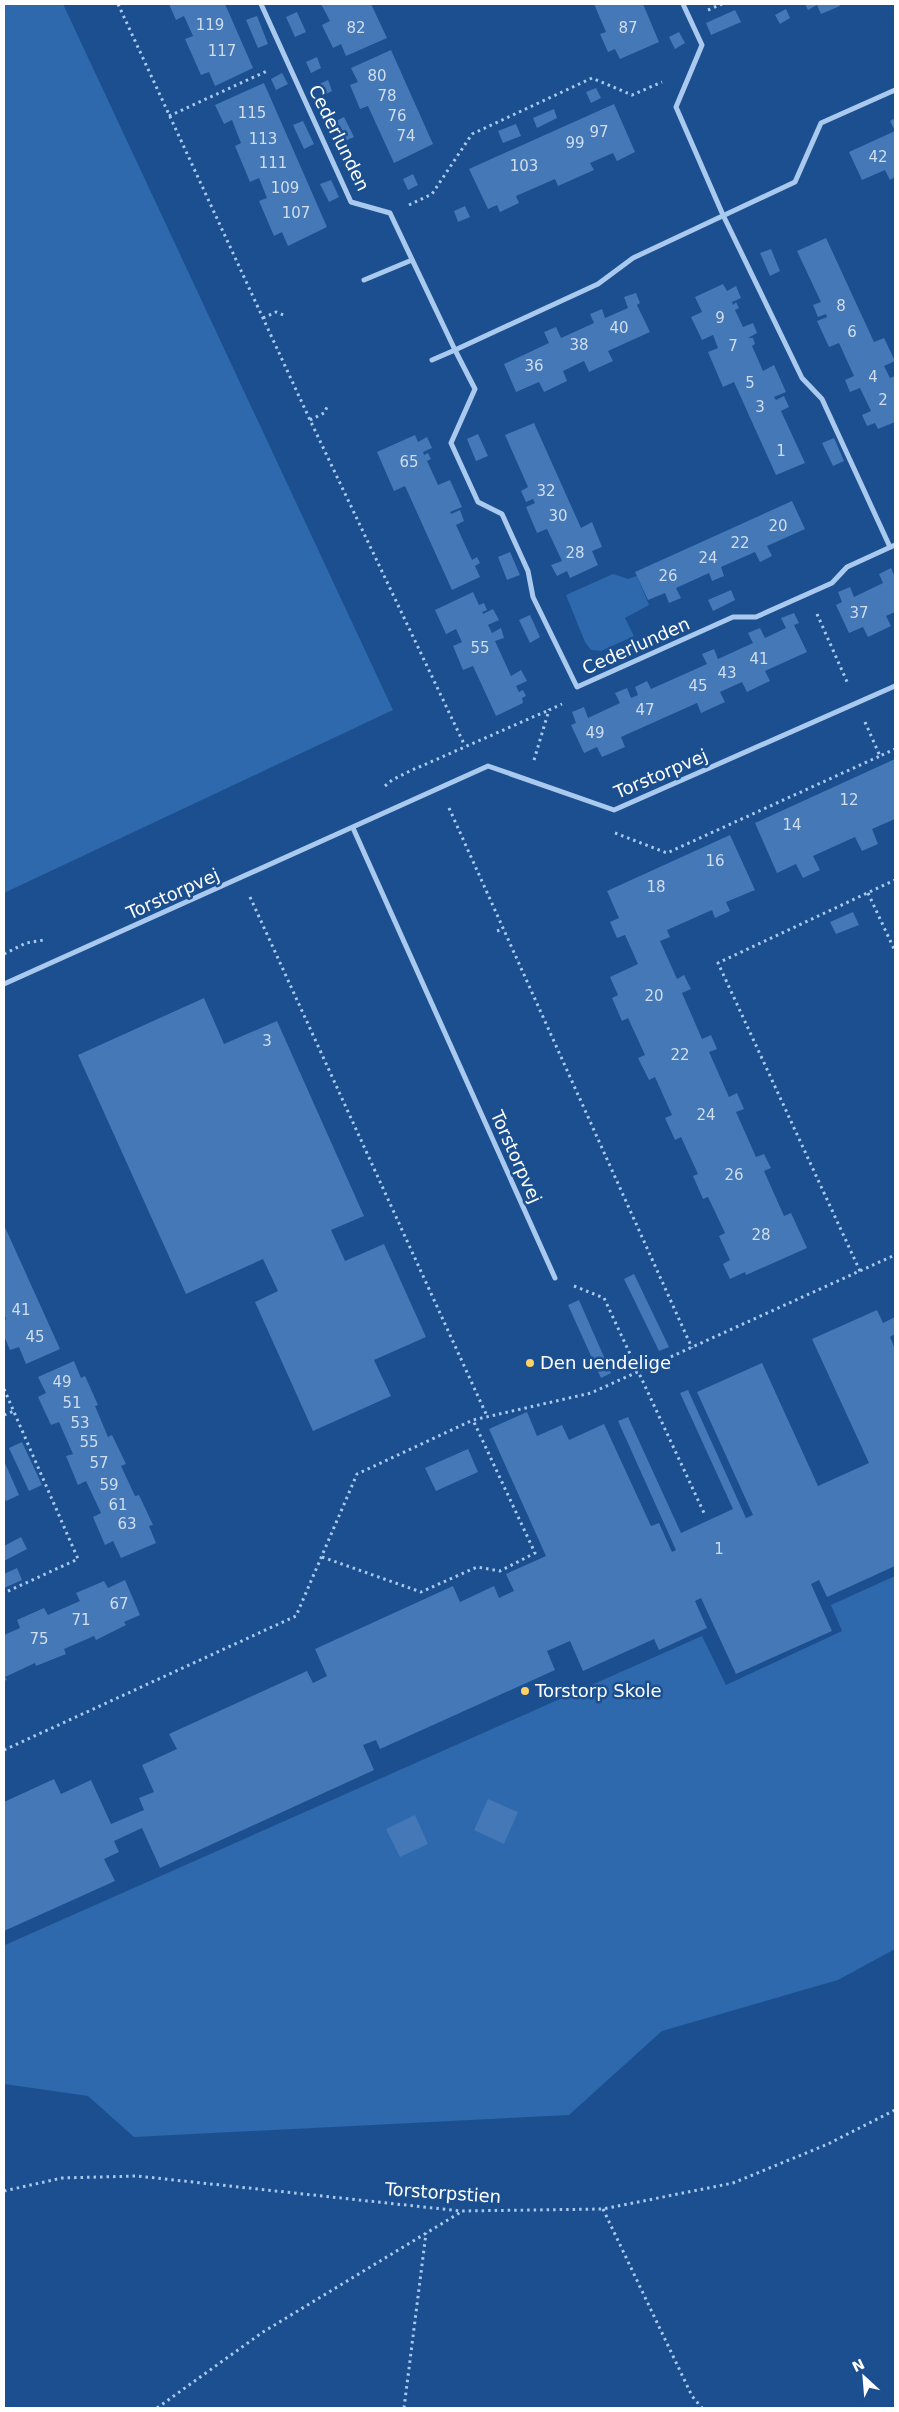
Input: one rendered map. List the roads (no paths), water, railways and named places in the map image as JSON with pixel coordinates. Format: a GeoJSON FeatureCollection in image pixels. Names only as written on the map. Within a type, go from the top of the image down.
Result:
{"type":"FeatureCollection","features":[{"type":"Feature","properties":{"kind":"street","name":"Cederlunden"},"geometry":{"type":"LineString","coordinates":[[261,4],[351,202],[390,213],[475,389],[451,444],[478,502],[502,514],[528,571],[533,597],[577,687],[733,617],[756,616],[832,583],[847,567],[893,546],[822,399],[802,378],[723,215],[676,107],[702,45],[683,4]]}},
{"type":"Feature","properties":{"kind":"street"},"geometry":{"type":"LineString","coordinates":[[432,360],[598,284],[633,258],[795,182],[820,123],[895,90]]}},
{"type":"Feature","properties":{"kind":"street"},"geometry":{"type":"LineString","coordinates":[[364,280],[412,260]]}},
{"type":"Feature","properties":{"kind":"street","name":"Torstorpvej"},"geometry":{"type":"LineString","coordinates":[[4,984],[241,879],[488,766],[614,810],[895,686]]}},
{"type":"Feature","properties":{"kind":"street","name":"Torstorpvej"},"geometry":{"type":"LineString","coordinates":[[353,828],[555,1278]]}},
{"type":"Feature","properties":{"kind":"place","name":"Den uendelige"},"geometry":{"type":"Point","coordinates":[530,1363]}},
{"type":"Feature","properties":{"kind":"place","name":"Torstorp Skole"},"geometry":{"type":"Point","coordinates":[525,1691]}}]}
